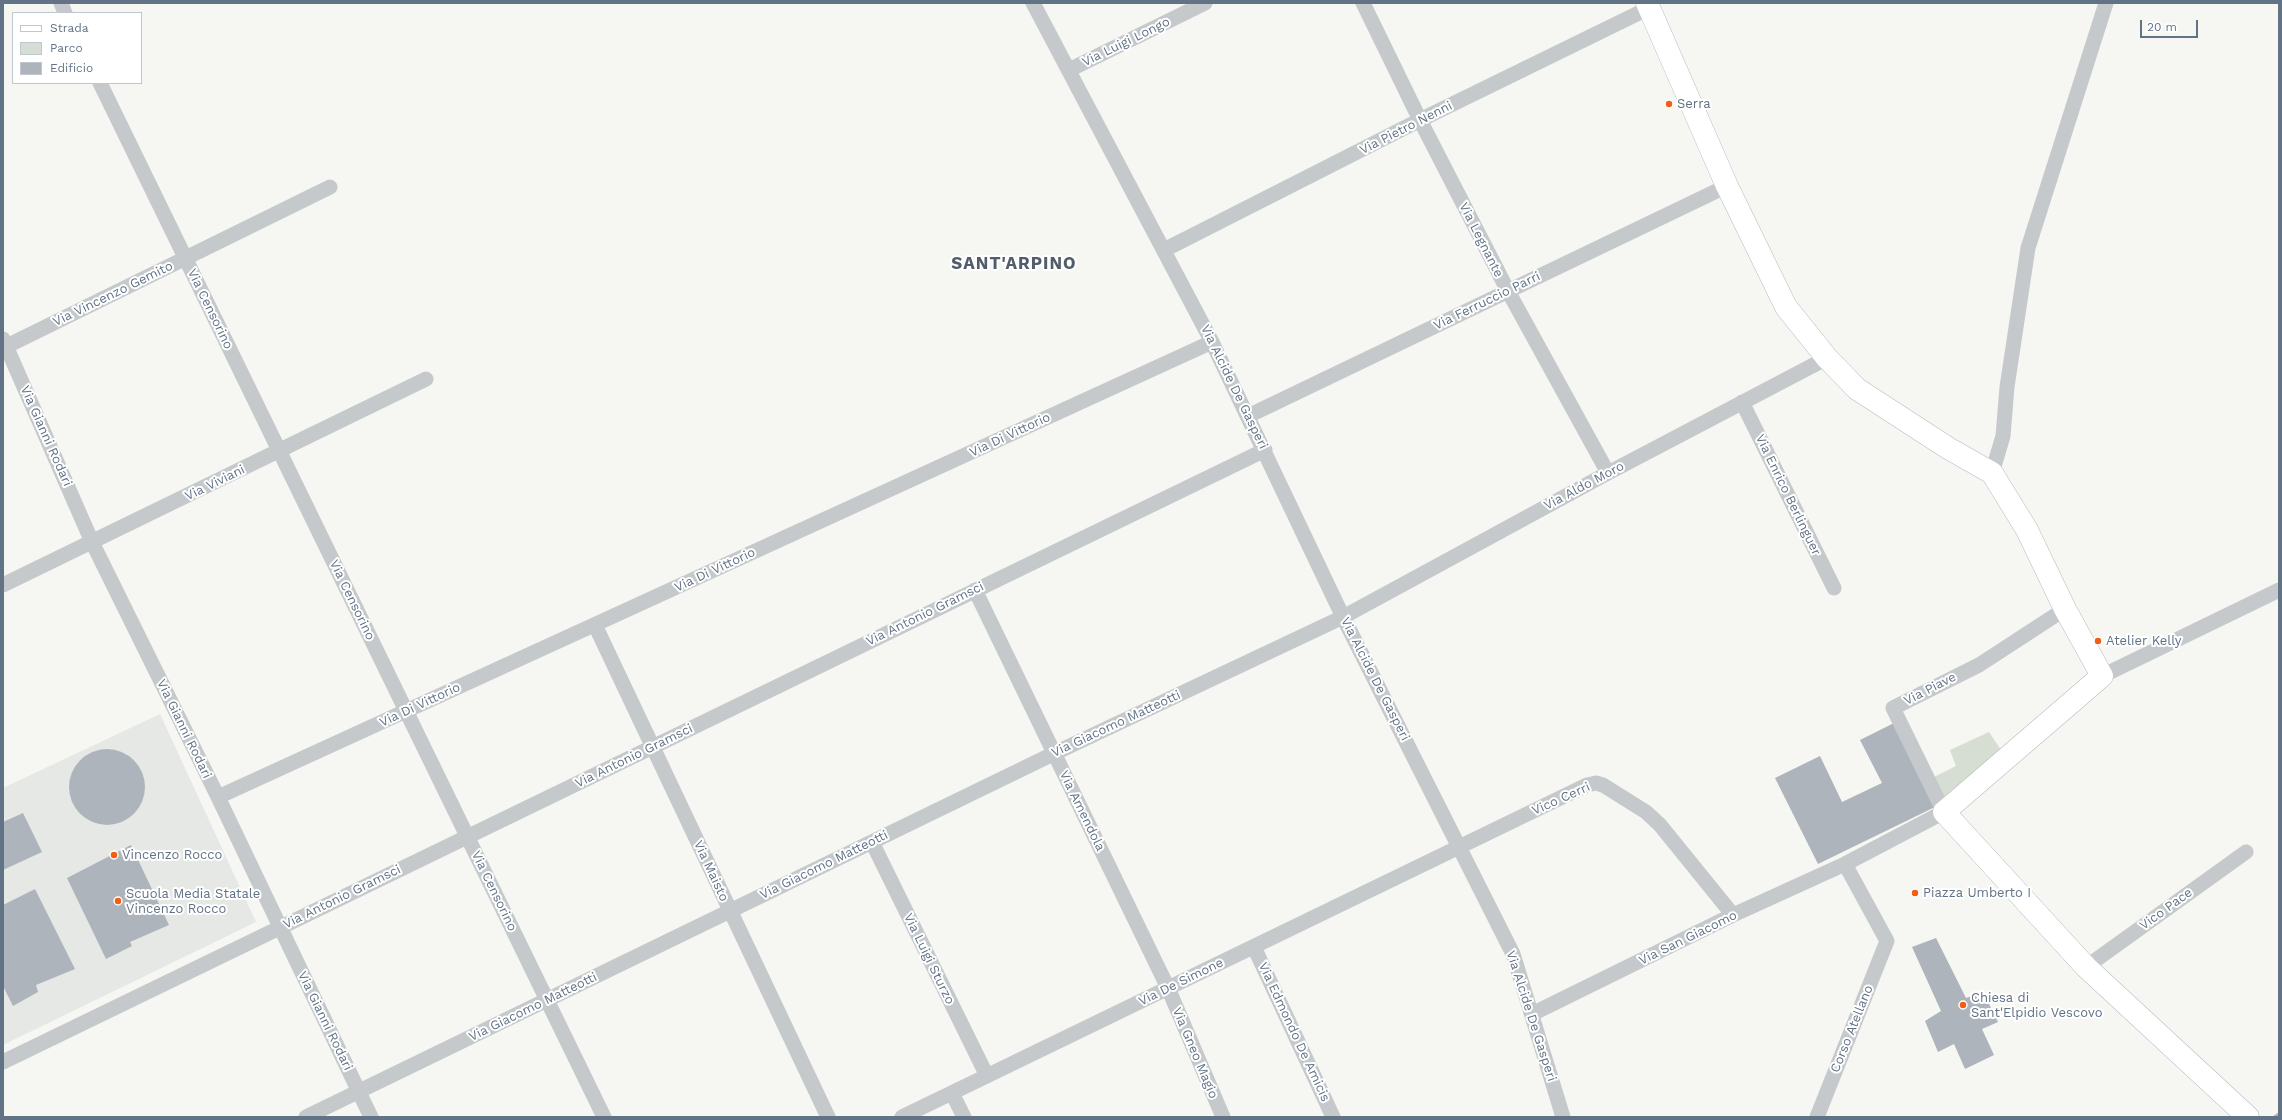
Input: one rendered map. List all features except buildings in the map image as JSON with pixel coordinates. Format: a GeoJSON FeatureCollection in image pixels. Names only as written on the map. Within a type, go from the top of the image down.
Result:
{"type":"FeatureCollection","features":[{"type":"Feature","properties":{"kind":"street"},"geometry":{"type":"LineString","coordinates":[[60,3],[64,12]]}},
{"type":"Feature","properties":{"kind":"street","name":"Via Alcide De Gasperi"},"geometry":{"type":"LineString","coordinates":[[1033,3],[1212,342],[1265,450],[1343,617],[1513,954],[1563,1117]]}},
{"type":"Feature","properties":{"kind":"street","name":"Via Luigi Longo"},"geometry":{"type":"LineString","coordinates":[[1069,70],[1205,3]]}},
{"type":"Feature","properties":{"kind":"street","name":"Via Legnante"},"geometry":{"type":"LineString","coordinates":[[1363,3],[1420,120],[1508,291],[1608,473]]}},
{"type":"Feature","properties":{"kind":"street"},"geometry":{"type":"LineString","coordinates":[[1992,473],[2003,436],[2007,387],[2028,248],[2106,3]]}},
{"type":"Feature","properties":{"kind":"street"},"geometry":{"type":"LineString","coordinates":[[1648,6],[1726,186],[1786,307],[1826,358],[1857,389],[1948,448],[1992,473],[2027,530],[2065,608],[2102,676]]}},
{"type":"Feature","properties":{"kind":"street","name":"Via Pietro Nenni"},"geometry":{"type":"LineString","coordinates":[[1164,250],[1648,6]]}},
{"type":"Feature","properties":{"kind":"street","name":"Via Censorino"},"geometry":{"type":"LineString","coordinates":[[100,84],[604,1117]]}},
{"type":"Feature","properties":{"kind":"street","name":"Via Ferruccio Parri"},"geometry":{"type":"LineString","coordinates":[[1248,416],[1726,186]]}},
{"type":"Feature","properties":{"kind":"street","name":"Via Vincenzo Gemito"},"geometry":{"type":"LineString","coordinates":[[4,344],[330,187]]}},
{"type":"Feature","properties":{"kind":"street","name":"Via Di Vittorio"},"geometry":{"type":"LineString","coordinates":[[218,797],[1212,342]]}},
{"type":"Feature","properties":{"kind":"street","name":"Via Gianni Rodari"},"geometry":{"type":"LineString","coordinates":[[4,344],[92,542],[218,797],[371,1117]]}},
{"type":"Feature","properties":{"kind":"street","name":"Via Aldo Moro"},"geometry":{"type":"LineString","coordinates":[[1343,617],[1608,473],[1826,358]]}},
{"type":"Feature","properties":{"kind":"street","name":"Via Viviani"},"geometry":{"type":"LineString","coordinates":[[3,586],[426,379]]}},
{"type":"Feature","properties":{"kind":"street","name":"Via Enrico Berlinguer"},"geometry":{"type":"LineString","coordinates":[[1742,402],[1834,588]]}},
{"type":"Feature","properties":{"kind":"street","name":"Via Antonio Gramsci"},"geometry":{"type":"LineString","coordinates":[[3,1062],[1265,450]]}},
{"type":"Feature","properties":{"kind":"street","name":"Via Amendola"},"geometry":{"type":"LineString","coordinates":[[975,590],[1168,988]]}},
{"type":"Feature","properties":{"kind":"street"},"geometry":{"type":"LineString","coordinates":[[1845,864],[1944,812],[2102,676],[2279,590]]}},
{"type":"Feature","properties":{"kind":"street","name":"Via Piave"},"geometry":{"type":"LineString","coordinates":[[1944,812],[1893,708],[1979,665],[2065,608]]}},
{"type":"Feature","properties":{"kind":"street","name":"Via Giacomo Matteotti"},"geometry":{"type":"LineString","coordinates":[[306,1117],[1055,753],[1343,617]]}},
{"type":"Feature","properties":{"kind":"street","name":"Via Maisto"},"geometry":{"type":"LineString","coordinates":[[595,625],[828,1117]]}},
{"type":"Feature","properties":{"kind":"street","name":"Vico Cerri"},"geometry":{"type":"LineString","coordinates":[[1460,847],[1587,784],[1596,783],[1603,785],[1646,812],[1660,825],[1733,915]]}},
{"type":"Feature","properties":{"kind":"street"},"geometry":{"type":"LineString","coordinates":[[1944,812],[2086,967],[2248,1117]]}},
{"type":"Feature","properties":{"kind":"street","name":"Via Luigi Sturzo"},"geometry":{"type":"LineString","coordinates":[[872,842],[987,1076]]}},
{"type":"Feature","properties":{"kind":"street","name":"Via De Simone"},"geometry":{"type":"LineString","coordinates":[[902,1117],[1460,847]]}},
{"type":"Feature","properties":{"kind":"street","name":"Vico Pace"},"geometry":{"type":"LineString","coordinates":[[2086,967],[2246,852]]}},
{"type":"Feature","properties":{"kind":"street","name":"Via San Giacomo"},"geometry":{"type":"LineString","coordinates":[[1532,1014],[1733,915],[1845,864]]}},
{"type":"Feature","properties":{"kind":"street","name":"Corso Atellano"},"geometry":{"type":"LineString","coordinates":[[1817,1117],[1887,941],[1845,864]]}},
{"type":"Feature","properties":{"kind":"street","name":"Via Edmondo De Amicis"},"geometry":{"type":"LineString","coordinates":[[1254,947],[1333,1117]]}},
{"type":"Feature","properties":{"kind":"street","name":"Via Gneo Magio"},"geometry":{"type":"LineString","coordinates":[[1168,988],[1223,1117]]}},
{"type":"Feature","properties":{"kind":"street"},"geometry":{"type":"LineString","coordinates":[[952,1093],[964,1117]]}},
{"type":"Feature","properties":{"kind":"shaded area","name":"Vincenzo Rocco"},"geometry":{"type":"Polygon","coordinates":[[[160,714],[256,922],[3,1045],[3,788],[160,714]]]}},
{"type":"Feature","properties":{"kind":"green space"},"geometry":{"type":"Polygon","coordinates":[[[1989,732],[2005,756],[1949,805],[1934,777],[1956,766],[1950,750],[1989,732]]]}},
{"type":"Feature","properties":{"kind":"place","name":"Serra"},"geometry":{"type":"Point","coordinates":[1669,104]}},
{"type":"Feature","properties":{"kind":"place","name":"Atelier Kelly"},"geometry":{"type":"Point","coordinates":[2098,641]}},
{"type":"Feature","properties":{"kind":"place","name":"Vincenzo Rocco"},"geometry":{"type":"Point","coordinates":[114,855]}},
{"type":"Feature","properties":{"kind":"place","name":"Piazza Umberto I"},"geometry":{"type":"Point","coordinates":[1915,893]}},
{"type":"Feature","properties":{"kind":"place","name":"Scuola Media Statale Vincenzo Rocco"},"geometry":{"type":"Point","coordinates":[118,901]}},
{"type":"Feature","properties":{"kind":"place","name":"Chiesa di Sant'Elpidio Vescovo"},"geometry":{"type":"Point","coordinates":[1963,1005]}},
{"type":"Feature","properties":{"kind":"district","name":"SANT'ARPINO"},"geometry":{"type":"Point","coordinates":[1014,264]}}]}
